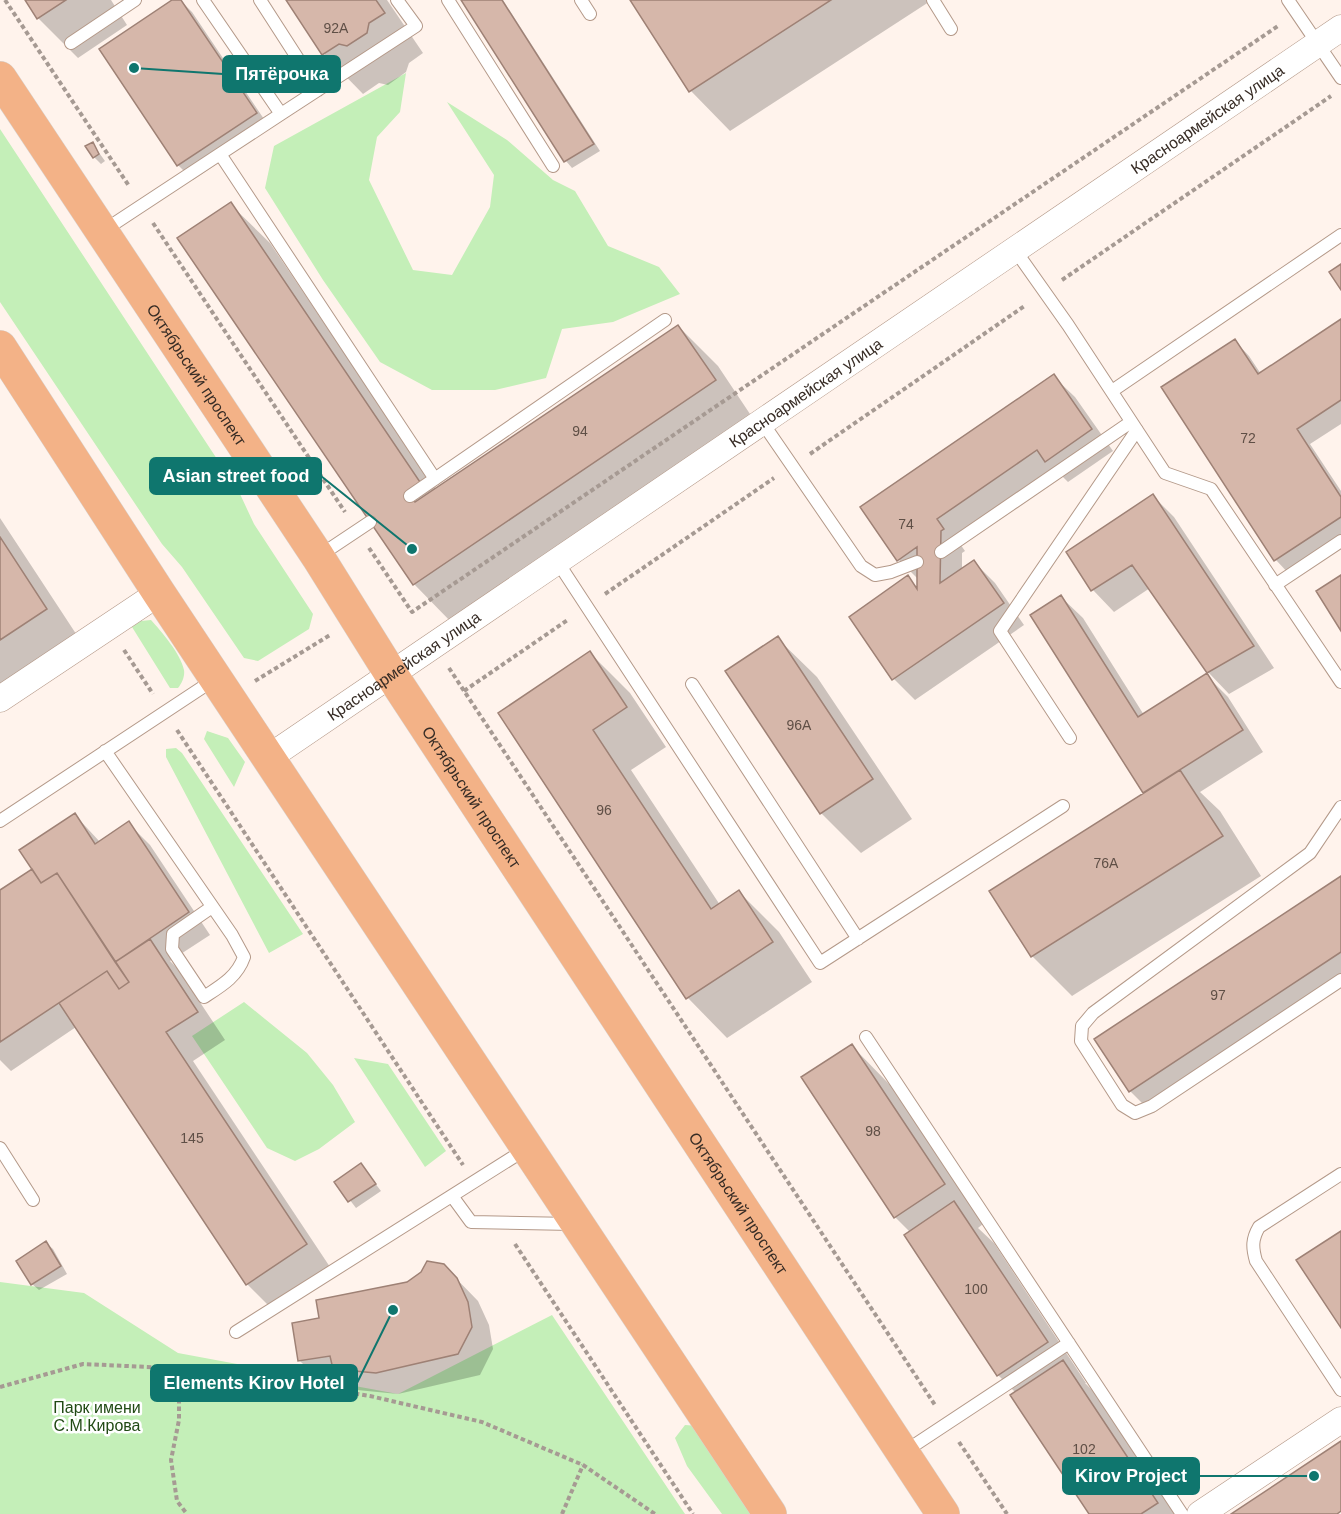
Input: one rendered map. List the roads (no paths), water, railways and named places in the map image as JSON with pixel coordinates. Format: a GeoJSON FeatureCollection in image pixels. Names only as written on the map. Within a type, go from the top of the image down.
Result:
{"type":"FeatureCollection","features":[{"type":"Feature","properties":{"kind":"main road","name":"Октябрьский проспект"},"geometry":{"type":"LineString","coordinates":[[0,78],[318,557],[391,674],[943,1514]]}},
{"type":"Feature","properties":{"kind":"main road"},"geometry":{"type":"LineString","coordinates":[[0,347],[159,593],[770,1514]]}},
{"type":"Feature","properties":{"kind":"street","name":"Красноармейская улица"},"geometry":{"type":"LineString","coordinates":[[268,758],[1341,28]]}},
{"type":"Feature","properties":{"kind":"street"},"geometry":{"type":"LineString","coordinates":[[0,699],[159,593]]}},
{"type":"Feature","properties":{"kind":"street"},"geometry":{"type":"LineString","coordinates":[[1200,1514],[1341,1420]]}},
{"type":"Feature","properties":{"kind":"lane"},"geometry":{"type":"LineString","coordinates":[[71,43],[135,0]]}},
{"type":"Feature","properties":{"kind":"lane"},"geometry":{"type":"LineString","coordinates":[[203,0],[281,114]]}},
{"type":"Feature","properties":{"kind":"lane"},"geometry":{"type":"LineString","coordinates":[[260,0],[318,90]]}},
{"type":"Feature","properties":{"kind":"lane"},"geometry":{"type":"LineString","coordinates":[[102,231],[416,26],[398,0]]}},
{"type":"Feature","properties":{"kind":"lane"},"geometry":{"type":"LineString","coordinates":[[448,0],[553,166]]}},
{"type":"Feature","properties":{"kind":"lane"},"geometry":{"type":"LineString","coordinates":[[581,0],[590,14]]}},
{"type":"Feature","properties":{"kind":"lane"},"geometry":{"type":"LineString","coordinates":[[933,0],[951,29]]}},
{"type":"Feature","properties":{"kind":"lane"},"geometry":{"type":"LineString","coordinates":[[1288,0],[1341,78]]}},
{"type":"Feature","properties":{"kind":"lane"},"geometry":{"type":"LineString","coordinates":[[220,154],[435,479]]}},
{"type":"Feature","properties":{"kind":"lane"},"geometry":{"type":"LineString","coordinates":[[1112,391],[1341,235]]}},
{"type":"Feature","properties":{"kind":"lane"},"geometry":{"type":"LineString","coordinates":[[1016,250],[1165,473],[1211,489],[1341,682]]}},
{"type":"Feature","properties":{"kind":"lane"},"geometry":{"type":"LineString","coordinates":[[410,496],[665,320]]}},
{"type":"Feature","properties":{"kind":"lane"},"geometry":{"type":"LineString","coordinates":[[762,422],[861,566],[874,575],[891,572],[917,562]]}},
{"type":"Feature","properties":{"kind":"lane"},"geometry":{"type":"LineString","coordinates":[[941,552],[1134,426]]}},
{"type":"Feature","properties":{"kind":"lane"},"geometry":{"type":"LineString","coordinates":[[1070,738],[1000,631],[1134,426]]}},
{"type":"Feature","properties":{"kind":"lane"},"geometry":{"type":"LineString","coordinates":[[318,557],[370,522]]}},
{"type":"Feature","properties":{"kind":"lane"},"geometry":{"type":"LineString","coordinates":[[1275,585],[1341,541]]}},
{"type":"Feature","properties":{"kind":"lane"},"geometry":{"type":"LineString","coordinates":[[557,561],[820,963],[1062,806]]}},
{"type":"Feature","properties":{"kind":"lane"},"geometry":{"type":"LineString","coordinates":[[0,821],[216,678]]}},
{"type":"Feature","properties":{"kind":"lane"},"geometry":{"type":"LineString","coordinates":[[692,684],[858,939]]}},
{"type":"Feature","properties":{"kind":"lane"},"geometry":{"type":"LineString","coordinates":[[105,751],[212,907],[244,957],[240,968],[230,979],[204,997],[172,949],[172,934],[212,907]]}},
{"type":"Feature","properties":{"kind":"lane"},"geometry":{"type":"LineString","coordinates":[[1341,807],[1310,853],[1093,1012],[1082,1026],[1081,1041],[1122,1105],[1135,1113],[1152,1106],[1341,980]]}},
{"type":"Feature","properties":{"kind":"lane"},"geometry":{"type":"LineString","coordinates":[[866,1037],[1182,1514]]}},
{"type":"Feature","properties":{"kind":"lane"},"geometry":{"type":"LineString","coordinates":[[0,1148],[33,1200]]}},
{"type":"Feature","properties":{"kind":"lane"},"geometry":{"type":"LineString","coordinates":[[236,1332],[527,1148]]}},
{"type":"Feature","properties":{"kind":"lane"},"geometry":{"type":"LineString","coordinates":[[1341,1174],[1259,1227],[1253,1237],[1252,1249],[1256,1261],[1341,1390]]}},
{"type":"Feature","properties":{"kind":"lane"},"geometry":{"type":"LineString","coordinates":[[452,1196],[471,1222],[578,1224]]}},
{"type":"Feature","properties":{"kind":"lane"},"geometry":{"type":"LineString","coordinates":[[903,1453],[1069,1343]]}},
{"type":"Feature","properties":{"kind":"place","name":"Пятёрочка"},"geometry":{"type":"Point","coordinates":[134,68]}},
{"type":"Feature","properties":{"kind":"place","name":"Asian street food"},"geometry":{"type":"Point","coordinates":[412,549]}},
{"type":"Feature","properties":{"kind":"place","name":"Elements Kirov Hotel"},"geometry":{"type":"Point","coordinates":[393,1310]}},
{"type":"Feature","properties":{"kind":"place","name":"Kirov Project"},"geometry":{"type":"Point","coordinates":[1314,1476]}},
{"type":"Feature","properties":{"kind":"park label","name":"Парк имени С.М.Кирова"},"geometry":{"type":"Point","coordinates":[97,1416]}}]}
